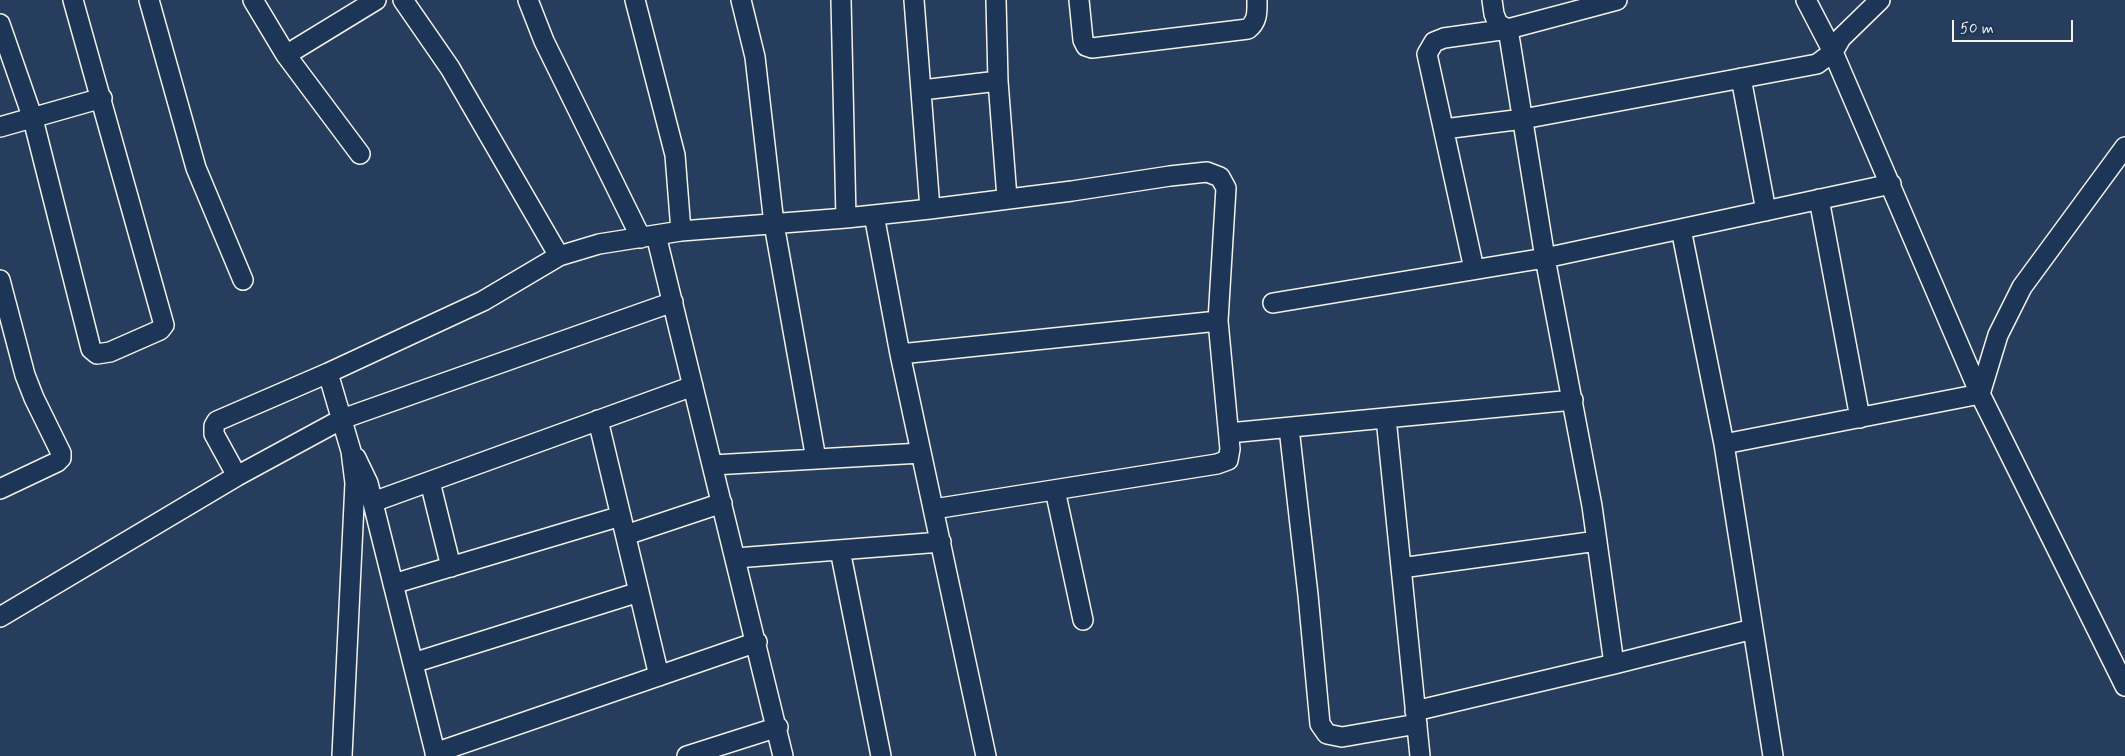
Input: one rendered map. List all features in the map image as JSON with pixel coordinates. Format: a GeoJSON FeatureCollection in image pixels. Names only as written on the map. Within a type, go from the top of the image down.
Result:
{"type":"FeatureCollection","features":[{"type":"Feature","properties":{"kind":"street"},"geometry":{"type":"LineString","coordinates":[[0,24],[33,119],[91,349],[98,354],[110,352],[160,330],[164,325],[137,234],[102,98],[73,0]]}},
{"type":"Feature","properties":{"kind":"street"},"geometry":{"type":"LineString","coordinates":[[149,0],[196,168],[243,280]]}},
{"type":"Feature","properties":{"kind":"street"},"geometry":{"type":"LineString","coordinates":[[253,0],[286,55],[360,154]]}},
{"type":"Feature","properties":{"kind":"street"},"geometry":{"type":"LineString","coordinates":[[286,55],[376,0]]}},
{"type":"Feature","properties":{"kind":"street"},"geometry":{"type":"LineString","coordinates":[[403,0],[450,68],[560,256]]}},
{"type":"Feature","properties":{"kind":"street"},"geometry":{"type":"LineString","coordinates":[[528,0],[544,41],[560,74],[648,236],[673,302],[784,756]]}},
{"type":"Feature","properties":{"kind":"street"},"geometry":{"type":"LineString","coordinates":[[635,0],[674,155],[680,231]]}},
{"type":"Feature","properties":{"kind":"street"},"geometry":{"type":"LineString","coordinates":[[742,0],[755,58],[774,224],[816,459]]}},
{"type":"Feature","properties":{"kind":"street"},"geometry":{"type":"LineString","coordinates":[[842,0],[846,218]]}},
{"type":"Feature","properties":{"kind":"street"},"geometry":{"type":"LineString","coordinates":[[914,0],[930,209]]}},
{"type":"Feature","properties":{"kind":"street"},"geometry":{"type":"LineString","coordinates":[[996,0],[998,81],[1007,198]]}},
{"type":"Feature","properties":{"kind":"street"},"geometry":{"type":"LineString","coordinates":[[1079,0],[1083,40],[1086,46],[1092,48],[1248,29],[1254,24],[1257,17],[1257,0]]}},
{"type":"Feature","properties":{"kind":"street"},"geometry":{"type":"LineString","coordinates":[[1492,0],[1498,24],[1508,29]]}},
{"type":"Feature","properties":{"kind":"street"},"geometry":{"type":"LineString","coordinates":[[1474,269],[1427,54],[1434,42],[1444,38],[1508,29],[1617,0]]}},
{"type":"Feature","properties":{"kind":"street"},"geometry":{"type":"LineString","coordinates":[[1806,0],[1833,52],[1980,394],[2125,686]]}},
{"type":"Feature","properties":{"kind":"street"},"geometry":{"type":"LineString","coordinates":[[1444,129],[1523,120],[1817,64],[1833,52],[1841,38],[1880,0]]}},
{"type":"Feature","properties":{"kind":"street"},"geometry":{"type":"LineString","coordinates":[[1508,29],[1545,258],[1573,400],[1597,541],[1614,664]]}},
{"type":"Feature","properties":{"kind":"street"},"geometry":{"type":"LineString","coordinates":[[1741,78],[1766,211]]}},
{"type":"Feature","properties":{"kind":"street"},"geometry":{"type":"LineString","coordinates":[[922,90],[998,81]]}},
{"type":"Feature","properties":{"kind":"street"},"geometry":{"type":"LineString","coordinates":[[0,127],[102,98]]}},
{"type":"Feature","properties":{"kind":"street"},"geometry":{"type":"LineString","coordinates":[[1980,394],[1998,335],[2022,287],[2125,147]]}},
{"type":"Feature","properties":{"kind":"street"},"geometry":{"type":"LineString","coordinates":[[237,476],[214,434],[214,426],[218,421],[328,373],[483,301],[560,256],[599,244],[680,231],[846,218],[930,209],[1207,172],[1220,178],[1226,188],[1218,321],[1235,432],[1228,460],[1217,464],[934,509]]}},
{"type":"Feature","properties":{"kind":"street"},"geometry":{"type":"LineString","coordinates":[[1273,303],[1545,258],[1890,184]]}},
{"type":"Feature","properties":{"kind":"street"},"geometry":{"type":"LineString","coordinates":[[1820,199],[1860,418]]}},
{"type":"Feature","properties":{"kind":"street"},"geometry":{"type":"LineString","coordinates":[[874,215],[900,354],[986,756]]}},
{"type":"Feature","properties":{"kind":"street"},"geometry":{"type":"LineString","coordinates":[[1681,228],[1724,444],[1773,756]]}},
{"type":"Feature","properties":{"kind":"street"},"geometry":{"type":"LineString","coordinates":[[0,280],[6,328],[34,398],[61,453],[61,458],[57,462],[0,489]]}},
{"type":"Feature","properties":{"kind":"street"},"geometry":{"type":"LineString","coordinates":[[0,617],[237,476],[342,419],[673,302]]}},
{"type":"Feature","properties":{"kind":"street"},"geometry":{"type":"LineString","coordinates":[[900,354],[1218,321]]}},
{"type":"Feature","properties":{"kind":"street"},"geometry":{"type":"LineString","coordinates":[[328,373],[351,450],[354,483],[342,756]]}},
{"type":"Feature","properties":{"kind":"street"},"geometry":{"type":"LineString","coordinates":[[373,502],[693,386]]}},
{"type":"Feature","properties":{"kind":"street"},"geometry":{"type":"LineString","coordinates":[[1724,444],[1980,394]]}},
{"type":"Feature","properties":{"kind":"street"},"geometry":{"type":"LineString","coordinates":[[1235,432],[1573,400]]}},
{"type":"Feature","properties":{"kind":"street"},"geometry":{"type":"LineString","coordinates":[[1386,418],[1420,756]]}},
{"type":"Feature","properties":{"kind":"street"},"geometry":{"type":"LineString","coordinates":[[598,420],[659,676]]}},
{"type":"Feature","properties":{"kind":"street"},"geometry":{"type":"LineString","coordinates":[[1281,428],[1308,595],[1320,724],[1327,734],[1342,737],[1753,629]]}},
{"type":"Feature","properties":{"kind":"street"},"geometry":{"type":"LineString","coordinates":[[351,450],[368,483],[435,754],[756,642]]}},
{"type":"Feature","properties":{"kind":"street"},"geometry":{"type":"LineString","coordinates":[[713,465],[921,453]]}},
{"type":"Feature","properties":{"kind":"street"},"geometry":{"type":"LineString","coordinates":[[430,482],[451,567]]}},
{"type":"Feature","properties":{"kind":"street"},"geometry":{"type":"LineString","coordinates":[[1055,490],[1083,620]]}},
{"type":"Feature","properties":{"kind":"street"},"geometry":{"type":"LineString","coordinates":[[626,535],[722,503]]}},
{"type":"Feature","properties":{"kind":"street"},"geometry":{"type":"LineString","coordinates":[[393,584],[621,516]]}},
{"type":"Feature","properties":{"kind":"street"},"geometry":{"type":"LineString","coordinates":[[1401,568],[1597,541]]}},
{"type":"Feature","properties":{"kind":"street"},"geometry":{"type":"LineString","coordinates":[[736,558],[941,542]]}},
{"type":"Feature","properties":{"kind":"street"},"geometry":{"type":"LineString","coordinates":[[840,550],[881,756]]}},
{"type":"Feature","properties":{"kind":"street"},"geometry":{"type":"LineString","coordinates":[[413,663],[639,592]]}},
{"type":"Feature","properties":{"kind":"street"},"geometry":{"type":"LineString","coordinates":[[687,756],[778,727]]}}]}
